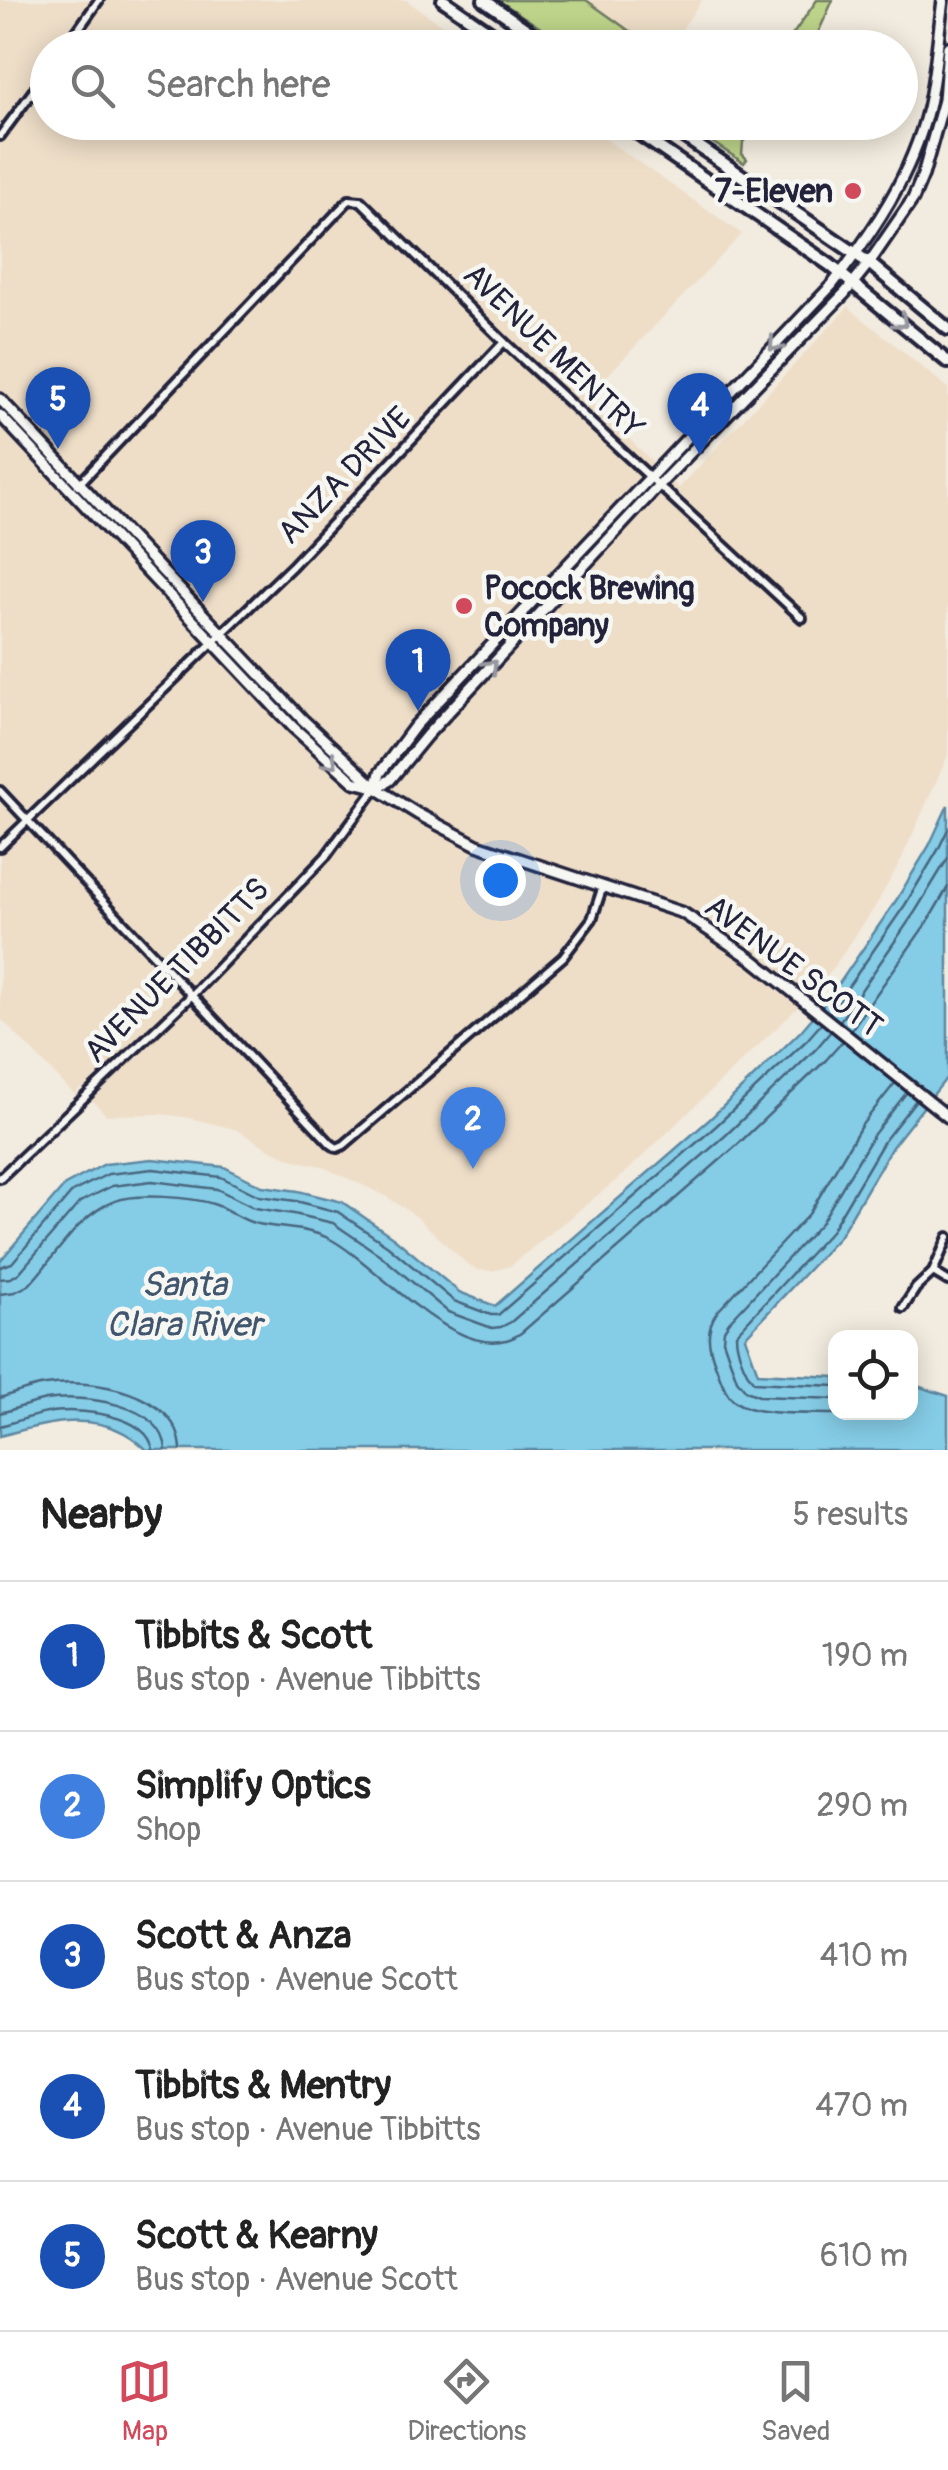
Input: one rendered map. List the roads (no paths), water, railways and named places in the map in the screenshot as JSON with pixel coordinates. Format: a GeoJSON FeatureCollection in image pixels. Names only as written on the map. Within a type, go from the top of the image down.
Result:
{"type":"FeatureCollection","features":[{"type":"Feature","properties":{"kind":"main road"},"geometry":{"type":"LineString","coordinates":[[443,0],[486,30]]}},
{"type":"Feature","properties":{"kind":"main road"},"geometry":{"type":"LineString","coordinates":[[484,0],[527,30]]}},
{"type":"Feature","properties":{"kind":"main road","name":"AVENUE TIBBITTS"},"geometry":{"type":"LineString","coordinates":[[918,138],[930,94],[943,0]]}},
{"type":"Feature","properties":{"kind":"main road","name":"AVENUE TIBBITTS"},"geometry":{"type":"LineString","coordinates":[[655,481],[853,282],[913,198],[944,100],[948,47]]}},
{"type":"Feature","properties":{"kind":"main road"},"geometry":{"type":"LineString","coordinates":[[648,140],[853,282],[948,362]]}},
{"type":"Feature","properties":{"kind":"main road"},"geometry":{"type":"LineString","coordinates":[[689,140],[869,262],[948,329]]}},
{"type":"Feature","properties":{"kind":"main road","name":"AVENUE TIBBITTS"},"geometry":{"type":"LineString","coordinates":[[376,788],[390,780],[841,274],[901,183],[918,140]]}},
{"type":"Feature","properties":{"kind":"main road","name":"AVENUE SCOTT"},"geometry":{"type":"LineString","coordinates":[[0,399],[214,643],[320,754],[354,782],[376,788]]}},
{"type":"Feature","properties":{"kind":"main road","name":"AVENUE SCOTT"},"geometry":{"type":"LineString","coordinates":[[0,416],[376,788],[477,844],[683,914],[752,959],[946,1115]]}},
{"type":"Feature","properties":{"kind":"street"},"geometry":{"type":"LineString","coordinates":[[78,30],[100,0]]}},
{"type":"Feature","properties":{"kind":"street"},"geometry":{"type":"LineString","coordinates":[[0,136],[30,95]]}},
{"type":"Feature","properties":{"kind":"street","name":"AVENUE MENTRY"},"geometry":{"type":"LineString","coordinates":[[75,488],[349,200],[361,200],[504,342],[802,618]]}},
{"type":"Feature","properties":{"kind":"street","name":"ANZA DRIVE"},"geometry":{"type":"LineString","coordinates":[[0,846],[292,566],[504,342]]}},
{"type":"Feature","properties":{"kind":"street","name":"AVENUE TIBBITTS"},"geometry":{"type":"LineString","coordinates":[[0,1178],[192,996],[326,856],[376,788]]}},
{"type":"Feature","properties":{"kind":"street"},"geometry":{"type":"LineString","coordinates":[[0,791],[337,1148],[563,957],[592,919],[603,885]]}},
{"type":"Feature","properties":{"kind":"street"},"geometry":{"type":"LineString","coordinates":[[903,1308],[933,1272],[948,1236]]}},
{"type":"Feature","properties":{"kind":"street"},"geometry":{"type":"LineString","coordinates":[[933,1272],[948,1281]]}},
{"type":"Feature","properties":{"kind":"water","name":"Santa Clara River"},"geometry":{"type":"Polygon","coordinates":[[[948,805],[948,1076],[892,1147],[839,1237],[745,1337],[758,1373],[828,1377],[828,1420],[918,1420],[918,1386],[948,1396],[948,1450],[147,1450],[113,1428],[77,1422],[0,1436],[0,1261],[65,1185],[105,1164],[152,1159],[224,1167],[262,1186],[342,1202],[394,1238],[459,1292],[495,1306],[710,1119],[800,1032],[830,997],[929,846],[948,805]]]}},
{"type":"Feature","properties":{"kind":"place","name":"7-Eleven"},"geometry":{"type":"Point","coordinates":[853,191]}},
{"type":"Feature","properties":{"kind":"place","name":"Scott & Kearny"},"geometry":{"type":"Point","coordinates":[58,449]}},
{"type":"Feature","properties":{"kind":"place","name":"Tibbits & Mentry"},"geometry":{"type":"Point","coordinates":[700,455]}},
{"type":"Feature","properties":{"kind":"place","name":"Scott & Anza"},"geometry":{"type":"Point","coordinates":[203,602]}},
{"type":"Feature","properties":{"kind":"place","name":"Pocock Brewing Company"},"geometry":{"type":"Point","coordinates":[464,606]}},
{"type":"Feature","properties":{"kind":"place","name":"Tibbits & Scott"},"geometry":{"type":"Point","coordinates":[418,711]}},
{"type":"Feature","properties":{"kind":"place","name":"Simplify Optics"},"geometry":{"type":"Point","coordinates":[473,1169]}}]}
